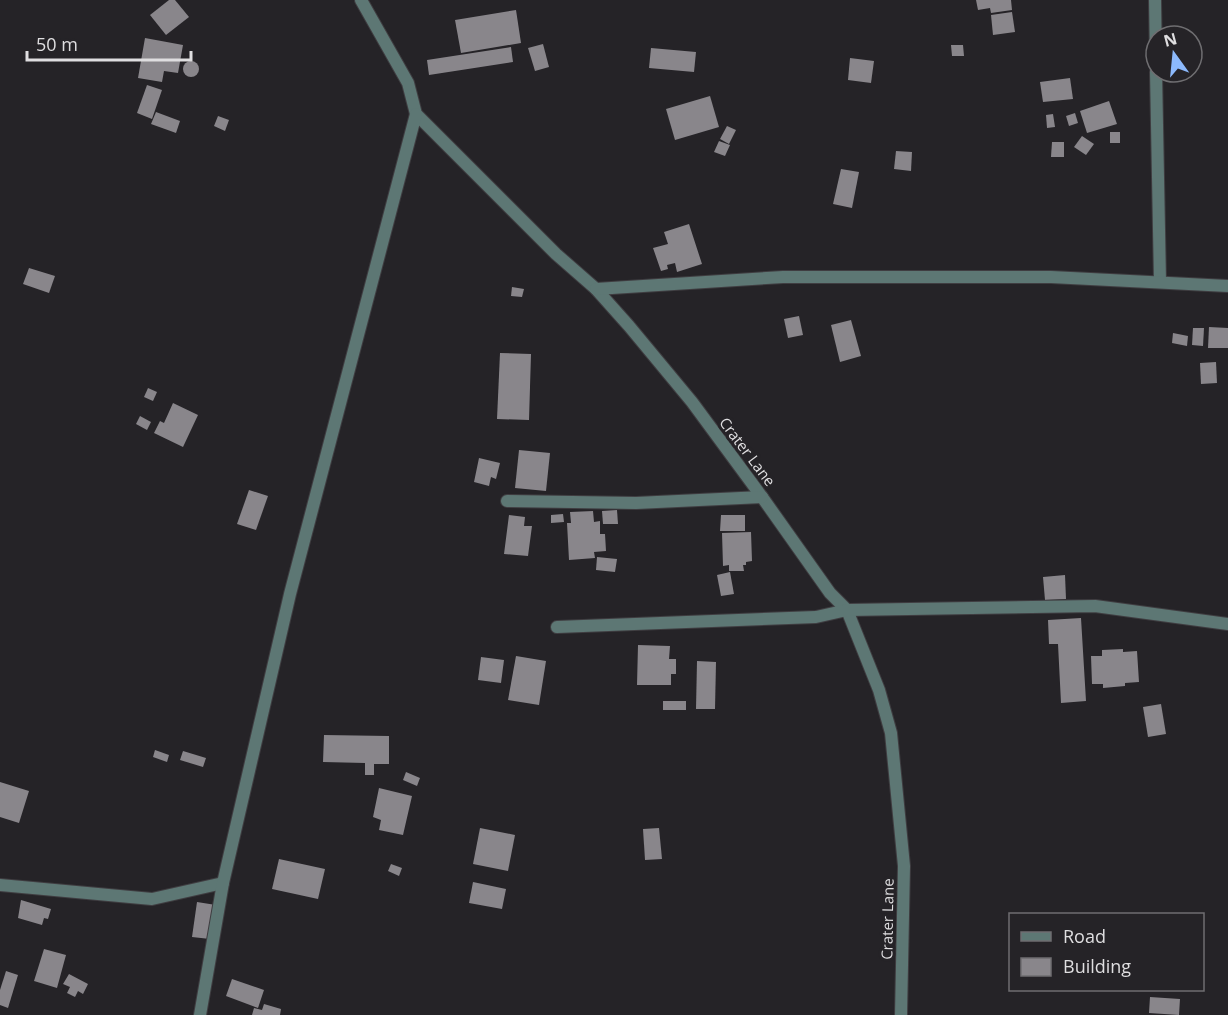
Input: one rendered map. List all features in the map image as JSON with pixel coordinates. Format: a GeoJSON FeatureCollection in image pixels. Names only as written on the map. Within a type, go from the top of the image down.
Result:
{"type":"FeatureCollection","features":[{"type":"Feature","properties":{"kind":"street"},"geometry":{"type":"LineString","coordinates":[[200,1015],[223,883],[290,594],[416,114],[408,83],[361,0]]}},
{"type":"Feature","properties":{"kind":"street"},"geometry":{"type":"LineString","coordinates":[[1155,0],[1155,24]]}},
{"type":"Feature","properties":{"kind":"street"},"geometry":{"type":"LineString","coordinates":[[1156,84],[1160,282]]}},
{"type":"Feature","properties":{"kind":"street","name":"Crater Lane"},"geometry":{"type":"LineString","coordinates":[[416,114],[556,254],[596,289],[692,402],[830,592],[846,610],[879,690],[891,733],[904,866],[901,1015]]}},
{"type":"Feature","properties":{"kind":"street"},"geometry":{"type":"LineString","coordinates":[[596,289],[795,277],[1052,276],[1228,285]]}},
{"type":"Feature","properties":{"kind":"street"},"geometry":{"type":"LineString","coordinates":[[507,501],[636,503],[762,497]]}},
{"type":"Feature","properties":{"kind":"street"},"geometry":{"type":"LineString","coordinates":[[557,627],[816,617],[846,610],[1095,606],[1228,624]]}},
{"type":"Feature","properties":{"kind":"street"},"geometry":{"type":"LineString","coordinates":[[0,885],[152,899],[223,883]]}},
{"type":"Feature","properties":{"kind":"building"},"geometry":{"type":"Polygon","coordinates":[[[169,0],[175,0],[189,17],[166,35],[150,15],[169,0]]]}},
{"type":"Feature","properties":{"kind":"building"},"geometry":{"type":"Polygon","coordinates":[[[976,0],[1011,0],[1012,10],[991,13],[990,8],[978,10],[976,0]]]}},
{"type":"Feature","properties":{"kind":"building"},"geometry":{"type":"Polygon","coordinates":[[[516,10],[521,43],[461,53],[455,20],[516,10]]]}},
{"type":"Feature","properties":{"kind":"building"},"geometry":{"type":"Polygon","coordinates":[[[1012,12],[1015,32],[993,35],[991,15],[1012,12]]]}},
{"type":"Feature","properties":{"kind":"building"},"geometry":{"type":"Polygon","coordinates":[[[145,38],[183,45],[178,73],[164,71],[162,82],[138,78],[145,38]]]}},
{"type":"Feature","properties":{"kind":"building"},"geometry":{"type":"Polygon","coordinates":[[[543,44],[549,67],[535,71],[528,48],[543,44]]]}},
{"type":"Feature","properties":{"kind":"building"},"geometry":{"type":"Polygon","coordinates":[[[951,45],[963,45],[964,56],[952,56],[951,45]]]}},
{"type":"Feature","properties":{"kind":"building"},"geometry":{"type":"Polygon","coordinates":[[[511,47],[513,62],[429,75],[427,60],[511,47]]]}},
{"type":"Feature","properties":{"kind":"building"},"geometry":{"type":"Polygon","coordinates":[[[651,48],[696,52],[694,72],[649,68],[651,48]]]}},
{"type":"Feature","properties":{"kind":"building"},"geometry":{"type":"Polygon","coordinates":[[[850,58],[874,61],[871,83],[848,80],[850,58]]]}},
{"type":"Feature","properties":{"kind":"building"},"geometry":{"type":"Polygon","coordinates":[[[188,61],[194,61],[199,69],[197,75],[188,77],[183,72],[183,66],[188,61]]]}},
{"type":"Feature","properties":{"kind":"building"},"geometry":{"type":"Polygon","coordinates":[[[1070,78],[1073,99],[1043,102],[1040,82],[1070,78]]]}},
{"type":"Feature","properties":{"kind":"building"},"geometry":{"type":"Polygon","coordinates":[[[147,85],[162,90],[152,119],[137,113],[147,85]]]}},
{"type":"Feature","properties":{"kind":"building"},"geometry":{"type":"Polygon","coordinates":[[[710,96],[719,127],[675,140],[666,109],[710,96]]]}},
{"type":"Feature","properties":{"kind":"building"},"geometry":{"type":"Polygon","coordinates":[[[1109,101],[1117,124],[1087,133],[1080,111],[1109,101]]]}},
{"type":"Feature","properties":{"kind":"building"},"geometry":{"type":"Polygon","coordinates":[[[156,112],[180,121],[176,133],[151,124],[156,112]]]}},
{"type":"Feature","properties":{"kind":"building"},"geometry":{"type":"Polygon","coordinates":[[[1075,113],[1078,123],[1069,126],[1066,116],[1075,113]]]}},
{"type":"Feature","properties":{"kind":"building"},"geometry":{"type":"Polygon","coordinates":[[[1053,114],[1055,127],[1047,128],[1046,115],[1053,114]]]}},
{"type":"Feature","properties":{"kind":"building"},"geometry":{"type":"Polygon","coordinates":[[[218,116],[229,120],[225,131],[214,126],[218,116]]]}},
{"type":"Feature","properties":{"kind":"building"},"geometry":{"type":"Polygon","coordinates":[[[727,126],[736,130],[729,144],[720,139],[727,126]]]}},
{"type":"Feature","properties":{"kind":"building"},"geometry":{"type":"Polygon","coordinates":[[[1110,132],[1120,132],[1120,143],[1110,143],[1110,132]]]}},
{"type":"Feature","properties":{"kind":"building"},"geometry":{"type":"Polygon","coordinates":[[[1082,136],[1094,144],[1086,155],[1074,147],[1082,136]]]}},
{"type":"Feature","properties":{"kind":"building"},"geometry":{"type":"Polygon","coordinates":[[[719,141],[730,145],[725,156],[714,152],[719,141]]]}},
{"type":"Feature","properties":{"kind":"building"},"geometry":{"type":"Polygon","coordinates":[[[1052,142],[1064,142],[1064,157],[1051,157],[1052,142]]]}},
{"type":"Feature","properties":{"kind":"building"},"geometry":{"type":"Polygon","coordinates":[[[896,151],[912,152],[911,171],[894,169],[896,151]]]}},
{"type":"Feature","properties":{"kind":"building"},"geometry":{"type":"Polygon","coordinates":[[[841,169],[859,172],[852,208],[833,204],[841,169]]]}},
{"type":"Feature","properties":{"kind":"building"},"geometry":{"type":"Polygon","coordinates":[[[689,224],[702,264],[677,272],[675,263],[667,265],[668,269],[661,271],[653,248],[668,244],[664,232],[689,224]]]}},
{"type":"Feature","properties":{"kind":"building"},"geometry":{"type":"Polygon","coordinates":[[[29,268],[55,276],[49,293],[23,284],[29,268]]]}},
{"type":"Feature","properties":{"kind":"building"},"geometry":{"type":"Polygon","coordinates":[[[512,287],[524,289],[522,297],[511,296],[512,287]]]}},
{"type":"Feature","properties":{"kind":"building"},"geometry":{"type":"Polygon","coordinates":[[[799,316],[803,335],[788,338],[784,319],[799,316]]]}},
{"type":"Feature","properties":{"kind":"building"},"geometry":{"type":"Polygon","coordinates":[[[851,320],[861,356],[840,362],[831,325],[851,320]]]}},
{"type":"Feature","properties":{"kind":"building"},"geometry":{"type":"Polygon","coordinates":[[[1209,327],[1228,328],[1228,348],[1208,348],[1209,327]]]}},
{"type":"Feature","properties":{"kind":"building"},"geometry":{"type":"Polygon","coordinates":[[[1193,328],[1204,328],[1203,346],[1192,345],[1193,328]]]}},
{"type":"Feature","properties":{"kind":"building"},"geometry":{"type":"Polygon","coordinates":[[[1173,333],[1188,336],[1187,346],[1172,343],[1173,333]]]}},
{"type":"Feature","properties":{"kind":"building"},"geometry":{"type":"Polygon","coordinates":[[[500,353],[531,354],[529,420],[497,419],[500,353]]]}},
{"type":"Feature","properties":{"kind":"building"},"geometry":{"type":"Polygon","coordinates":[[[1216,362],[1217,383],[1201,384],[1200,363],[1216,362]]]}},
{"type":"Feature","properties":{"kind":"building"},"geometry":{"type":"Polygon","coordinates":[[[148,388],[157,392],[153,401],[144,397],[148,388]]]}},
{"type":"Feature","properties":{"kind":"building"},"geometry":{"type":"Polygon","coordinates":[[[173,403],[198,415],[183,447],[154,433],[160,421],[164,423],[173,403]]]}},
{"type":"Feature","properties":{"kind":"building"},"geometry":{"type":"Polygon","coordinates":[[[140,416],[151,422],[147,430],[136,424],[140,416]]]}},
{"type":"Feature","properties":{"kind":"building"},"geometry":{"type":"Polygon","coordinates":[[[519,450],[550,453],[546,491],[515,488],[519,450]]]}},
{"type":"Feature","properties":{"kind":"building"},"geometry":{"type":"Polygon","coordinates":[[[479,458],[500,463],[496,479],[491,477],[489,486],[474,482],[479,458]]]}},
{"type":"Feature","properties":{"kind":"building"},"geometry":{"type":"Polygon","coordinates":[[[249,490],[268,496],[256,530],[237,524],[249,490]]]}},
{"type":"Feature","properties":{"kind":"building"},"geometry":{"type":"Polygon","coordinates":[[[617,510],[618,524],[603,524],[602,511],[617,510]]]}},
{"type":"Feature","properties":{"kind":"building"},"geometry":{"type":"Polygon","coordinates":[[[593,511],[594,522],[600,521],[600,534],[605,534],[606,551],[594,552],[595,558],[569,560],[567,523],[571,523],[570,512],[593,511]]]}},
{"type":"Feature","properties":{"kind":"building"},"geometry":{"type":"Polygon","coordinates":[[[563,514],[564,522],[551,523],[551,515],[563,514]]]}},
{"type":"Feature","properties":{"kind":"building"},"geometry":{"type":"Polygon","coordinates":[[[509,515],[525,517],[524,526],[532,526],[528,556],[504,554],[509,515]]]}},
{"type":"Feature","properties":{"kind":"building"},"geometry":{"type":"Polygon","coordinates":[[[721,515],[745,515],[745,531],[720,531],[721,515]]]}},
{"type":"Feature","properties":{"kind":"building"},"geometry":{"type":"Polygon","coordinates":[[[751,532],[752,561],[743,565],[744,571],[729,571],[729,565],[723,566],[722,533],[751,532]]]}},
{"type":"Feature","properties":{"kind":"building"},"geometry":{"type":"Polygon","coordinates":[[[597,557],[617,559],[615,572],[596,570],[597,557]]]}},
{"type":"Feature","properties":{"kind":"building"},"geometry":{"type":"Polygon","coordinates":[[[730,572],[734,594],[721,596],[717,575],[730,572]]]}},
{"type":"Feature","properties":{"kind":"building"},"geometry":{"type":"Polygon","coordinates":[[[1065,575],[1066,599],[1045,600],[1043,577],[1065,575]]]}},
{"type":"Feature","properties":{"kind":"building"},"geometry":{"type":"Polygon","coordinates":[[[1081,618],[1086,701],[1061,703],[1058,644],[1049,644],[1048,620],[1081,618]]]}},
{"type":"Feature","properties":{"kind":"building"},"geometry":{"type":"Polygon","coordinates":[[[638,645],[670,646],[669,659],[676,659],[676,674],[671,674],[671,685],[637,685],[638,645]]]}},
{"type":"Feature","properties":{"kind":"building"},"geometry":{"type":"Polygon","coordinates":[[[1123,649],[1123,652],[1137,651],[1139,682],[1103,688],[1103,684],[1092,684],[1091,656],[1102,656],[1102,650],[1123,649]]]}},
{"type":"Feature","properties":{"kind":"building"},"geometry":{"type":"Polygon","coordinates":[[[516,656],[546,661],[539,705],[508,700],[516,656]]]}},
{"type":"Feature","properties":{"kind":"building"},"geometry":{"type":"Polygon","coordinates":[[[481,657],[504,660],[501,683],[478,680],[481,657]]]}},
{"type":"Feature","properties":{"kind":"building"},"geometry":{"type":"Polygon","coordinates":[[[697,661],[716,662],[715,709],[696,709],[697,661]]]}},
{"type":"Feature","properties":{"kind":"building"},"geometry":{"type":"Polygon","coordinates":[[[663,701],[686,701],[686,710],[663,710],[663,701]]]}},
{"type":"Feature","properties":{"kind":"building"},"geometry":{"type":"Polygon","coordinates":[[[1161,704],[1166,734],[1148,737],[1143,707],[1161,704]]]}},
{"type":"Feature","properties":{"kind":"building"},"geometry":{"type":"Polygon","coordinates":[[[324,735],[389,736],[389,764],[374,764],[374,775],[365,775],[365,763],[323,762],[324,735]]]}},
{"type":"Feature","properties":{"kind":"building"},"geometry":{"type":"Polygon","coordinates":[[[155,750],[169,755],[167,762],[153,757],[155,750]]]}},
{"type":"Feature","properties":{"kind":"building"},"geometry":{"type":"Polygon","coordinates":[[[183,751],[206,758],[203,767],[180,760],[183,751]]]}},
{"type":"Feature","properties":{"kind":"building"},"geometry":{"type":"Polygon","coordinates":[[[406,772],[420,778],[417,786],[403,780],[406,772]]]}},
{"type":"Feature","properties":{"kind":"building"},"geometry":{"type":"Polygon","coordinates":[[[0,782],[29,791],[19,823],[0,817],[0,782]]]}},
{"type":"Feature","properties":{"kind":"building"},"geometry":{"type":"Polygon","coordinates":[[[379,788],[412,796],[403,835],[379,830],[381,820],[373,817],[379,788]]]}},
{"type":"Feature","properties":{"kind":"building"},"geometry":{"type":"Polygon","coordinates":[[[480,828],[515,835],[508,871],[473,864],[480,828]]]}},
{"type":"Feature","properties":{"kind":"building"},"geometry":{"type":"Polygon","coordinates":[[[659,828],[662,859],[645,860],[643,829],[659,828]]]}},
{"type":"Feature","properties":{"kind":"building"},"geometry":{"type":"Polygon","coordinates":[[[279,859],[325,869],[318,899],[272,889],[279,859]]]}},
{"type":"Feature","properties":{"kind":"building"},"geometry":{"type":"Polygon","coordinates":[[[391,864],[402,868],[399,876],[388,871],[391,864]]]}},
{"type":"Feature","properties":{"kind":"building"},"geometry":{"type":"Polygon","coordinates":[[[473,882],[506,889],[502,909],[469,903],[473,882]]]}},
{"type":"Feature","properties":{"kind":"building"},"geometry":{"type":"Polygon","coordinates":[[[21,900],[51,909],[48,919],[44,918],[42,925],[18,918],[21,900]]]}},
{"type":"Feature","properties":{"kind":"building"},"geometry":{"type":"Polygon","coordinates":[[[197,902],[216,905],[210,939],[192,937],[197,902]]]}},
{"type":"Feature","properties":{"kind":"building"},"geometry":{"type":"Polygon","coordinates":[[[44,949],[66,955],[57,988],[34,981],[44,949]]]}},
{"type":"Feature","properties":{"kind":"building"},"geometry":{"type":"Polygon","coordinates":[[[6,971],[18,975],[8,1008],[0,1005],[0,990],[6,971]]]}},
{"type":"Feature","properties":{"kind":"building"},"geometry":{"type":"Polygon","coordinates":[[[69,974],[88,984],[83,994],[78,991],[75,997],[67,993],[70,987],[63,984],[69,974]]]}},
{"type":"Feature","properties":{"kind":"building"},"geometry":{"type":"Polygon","coordinates":[[[232,979],[264,990],[258,1008],[226,996],[232,979]]]}},
{"type":"Feature","properties":{"kind":"building"},"geometry":{"type":"Polygon","coordinates":[[[1150,997],[1180,999],[1179,1015],[1149,1013],[1150,997]]]}},
{"type":"Feature","properties":{"kind":"building"},"geometry":{"type":"Polygon","coordinates":[[[264,1004],[281,1009],[280,1015],[252,1015],[254,1008],[262,1010],[264,1004]]]}}]}
